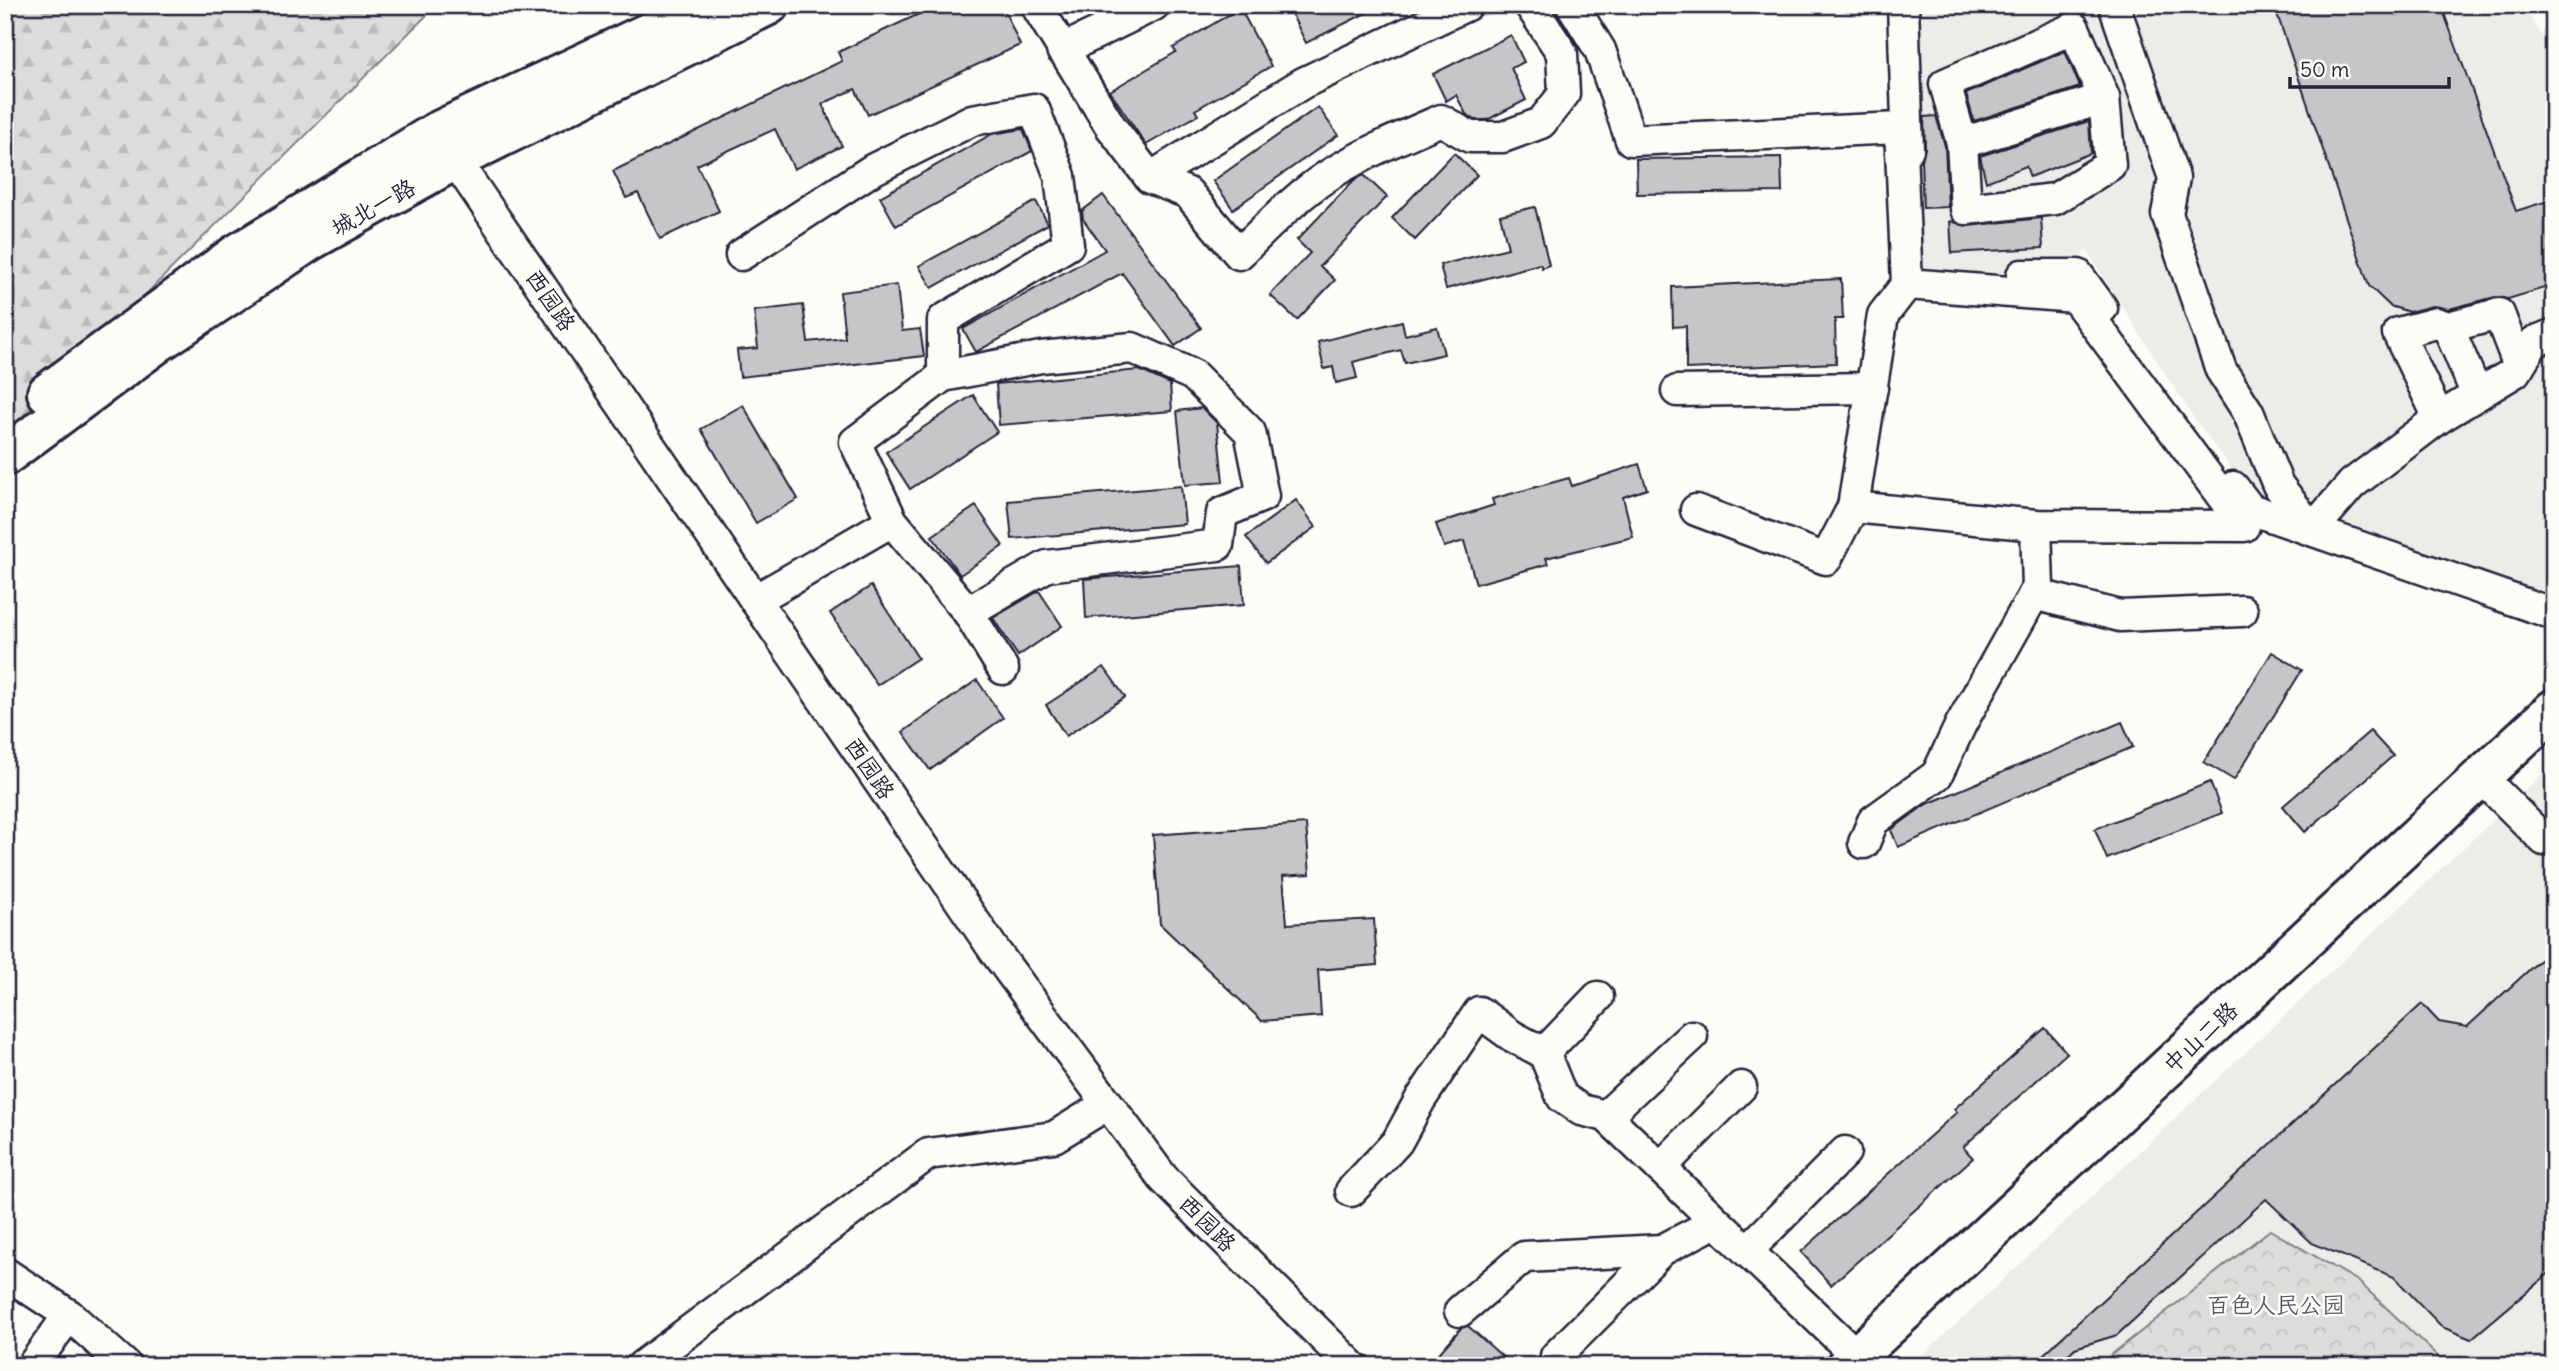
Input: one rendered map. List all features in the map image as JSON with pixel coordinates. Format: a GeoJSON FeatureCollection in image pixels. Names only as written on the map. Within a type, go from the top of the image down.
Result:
{"type":"FeatureCollection","features":[{"type":"Feature","properties":{"kind":"main road","name":"城北一路"},"geometry":{"type":"LineString","coordinates":[[5,456],[159,342],[446,146],[769,5]]}},
{"type":"Feature","properties":{"kind":"main road","name":"城北一路"},"geometry":{"type":"LineString","coordinates":[[5,426],[92,358],[235,255],[446,146],[685,9]]}},
{"type":"Feature","properties":{"kind":"main road","name":"中山二路"},"geometry":{"type":"LineString","coordinates":[[1851,1361],[2554,709]]}},
{"type":"Feature","properties":{"kind":"street"},"geometry":{"type":"LineString","coordinates":[[1036,5],[1111,127],[1150,178],[1188,193],[1239,254],[1274,220],[1328,176],[1441,120],[1470,137],[1503,137],[1541,122],[1564,94],[1562,53],[1530,5]]}},
{"type":"Feature","properties":{"kind":"street"},"geometry":{"type":"LineString","coordinates":[[1062,50],[1154,5]]}},
{"type":"Feature","properties":{"kind":"street"},"geometry":{"type":"LineString","coordinates":[[1150,178],[1303,83],[1467,5]]}},
{"type":"Feature","properties":{"kind":"street"},"geometry":{"type":"LineString","coordinates":[[1572,5],[1600,50],[1631,140],[1900,128],[1907,284],[1883,315],[1853,507],[1826,559],[1696,510]]}},
{"type":"Feature","properties":{"kind":"street"},"geometry":{"type":"LineString","coordinates":[[1903,5],[1913,275],[2078,275],[2249,509],[2554,614]]}},
{"type":"Feature","properties":{"kind":"street"},"geometry":{"type":"LineString","coordinates":[[2114,5],[2174,178],[2167,214],[2221,370],[2248,412],[2278,485],[2312,530]]}},
{"type":"Feature","properties":{"kind":"street"},"geometry":{"type":"LineString","coordinates":[[2069,17],[2104,98],[2110,165],[2055,199],[1966,209],[1962,143],[1945,84],[2069,17]]}},
{"type":"Feature","properties":{"kind":"street"},"geometry":{"type":"LineString","coordinates":[[1962,143],[2104,98]]}},
{"type":"Feature","properties":{"kind":"street"},"geometry":{"type":"LineString","coordinates":[[741,255],[872,170],[972,120],[1034,109],[1060,176],[1068,245],[943,320],[943,376]]}},
{"type":"Feature","properties":{"kind":"street","name":"西园路"},"geometry":{"type":"LineString","coordinates":[[446,146],[986,939],[1108,1104],[1163,1178],[1352,1366]]}},
{"type":"Feature","properties":{"kind":"street"},"geometry":{"type":"LineString","coordinates":[[1853,507],[2036,525],[2244,526],[2075,297],[1907,284]]}},
{"type":"Feature","properties":{"kind":"street"},"geometry":{"type":"LineString","coordinates":[[2439,418],[2398,333],[2436,323],[2448,327],[2499,314],[2519,366]]}},
{"type":"Feature","properties":{"kind":"street"},"geometry":{"type":"LineString","coordinates":[[2448,327],[2477,396]]}},
{"type":"Feature","properties":{"kind":"street"},"geometry":{"type":"LineString","coordinates":[[2312,530],[2353,484],[2439,418],[2515,372],[2534,342],[2554,334]]}},
{"type":"Feature","properties":{"kind":"street"},"geometry":{"type":"LineString","coordinates":[[968,612],[1047,566],[1219,545],[1222,513],[1264,496],[1250,432],[1193,374],[1132,348],[1041,357],[943,376],[855,442],[892,521],[968,612],[1003,669]]}},
{"type":"Feature","properties":{"kind":"street"},"geometry":{"type":"LineString","coordinates":[[1677,391],[1871,388]]}},
{"type":"Feature","properties":{"kind":"street"},"geometry":{"type":"LineString","coordinates":[[755,600],[892,521]]}},
{"type":"Feature","properties":{"kind":"street"},"geometry":{"type":"LineString","coordinates":[[1864,844],[1874,821],[1937,775],[1961,724],[2038,587],[2036,525]]}},
{"type":"Feature","properties":{"kind":"street"},"geometry":{"type":"LineString","coordinates":[[2034,594],[2120,616],[2242,611]]}},
{"type":"Feature","properties":{"kind":"street"},"geometry":{"type":"LineString","coordinates":[[2481,777],[2544,840]]}},
{"type":"Feature","properties":{"kind":"street"},"geometry":{"type":"LineString","coordinates":[[1544,1053],[1598,997]]}},
{"type":"Feature","properties":{"kind":"street"},"geometry":{"type":"LineString","coordinates":[[1351,1191],[1397,1142],[1420,1100],[1479,1012],[1512,1036],[1544,1053],[1562,1097],[1581,1110],[1606,1116],[1747,1251],[1851,1361]]}},
{"type":"Feature","properties":{"kind":"street"},"geometry":{"type":"LineString","coordinates":[[1606,1116],[1692,1036]]}},
{"type":"Feature","properties":{"kind":"street"},"geometry":{"type":"LineString","coordinates":[[1660,1168],[1741,1087]]}},
{"type":"Feature","properties":{"kind":"street"},"geometry":{"type":"LineString","coordinates":[[642,1366],[928,1154],[1054,1137],[1108,1104]]}},
{"type":"Feature","properties":{"kind":"street"},"geometry":{"type":"LineString","coordinates":[[1747,1251],[1845,1152]]}},
{"type":"Feature","properties":{"kind":"street"},"geometry":{"type":"LineString","coordinates":[[1556,1356],[1662,1250],[1716,1222]]}},
{"type":"Feature","properties":{"kind":"street"},"geometry":{"type":"LineString","coordinates":[[1460,1311],[1524,1257],[1662,1250]]}},
{"type":"Feature","properties":{"kind":"street"},"geometry":{"type":"LineString","coordinates":[[5,1273],[69,1315],[125,1366]]}},
{"type":"Feature","properties":{"kind":"street"},"geometry":{"type":"LineString","coordinates":[[32,1366],[69,1315]]}},
{"type":"Feature","properties":{"kind":"shaded area"},"geometry":{"type":"Polygon","coordinates":[[[1903,5],[2522,5],[2554,55],[2554,594],[2367,544],[2253,498],[2193,417],[2085,248],[2078,275],[1913,275],[1903,5]]]}},
{"type":"Feature","properties":{"kind":"shaded area"},"geometry":{"type":"Polygon","coordinates":[[[2554,763],[2554,1355],[2542,1366],[2448,1366],[2358,1281],[2126,1346],[2097,1366],[1911,1366],[2554,763]]]}},
{"type":"Feature","properties":{"kind":"green space"},"geometry":{"type":"Polygon","coordinates":[[[5,5],[437,5],[5,434],[5,5]]]}},
{"type":"Feature","properties":{"kind":"green space","name":"百色人民公园"},"geometry":{"type":"Polygon","coordinates":[[[2270,1230],[2358,1281],[2448,1366],[2097,1366],[2270,1230]]]}},
{"type":"Feature","properties":{"kind":"building"},"geometry":{"type":"Polygon","coordinates":[[[938,5],[1002,5],[1020,45],[868,115],[855,89],[822,104],[842,146],[794,169],[775,129],[697,165],[719,211],[660,239],[638,193],[626,198],[613,171],[842,61],[838,52],[938,5]]]}},
{"type":"Feature","properties":{"kind":"building"},"geometry":{"type":"Polygon","coordinates":[[[1287,5],[1382,5],[1306,43],[1287,5]]]}},
{"type":"Feature","properties":{"kind":"building"},"geometry":{"type":"Polygon","coordinates":[[[2274,5],[2441,5],[2516,211],[2554,199],[2554,285],[2508,299],[2495,297],[2449,309],[2432,306],[2409,312],[2390,306],[2369,286],[2274,5]]]}},
{"type":"Feature","properties":{"kind":"building"},"geometry":{"type":"Polygon","coordinates":[[[1240,8],[1271,66],[1195,110],[1198,115],[1146,145],[1110,91],[1176,52],[1173,48],[1240,8]]]}},
{"type":"Feature","properties":{"kind":"building"},"geometry":{"type":"Polygon","coordinates":[[[1511,35],[1524,62],[1511,68],[1526,100],[1487,120],[1475,120],[1466,114],[1456,95],[1446,101],[1433,74],[1511,35]]]}},
{"type":"Feature","properties":{"kind":"building"},"geometry":{"type":"Polygon","coordinates":[[[2065,51],[2080,87],[1974,121],[1966,94],[2065,51]]]}},
{"type":"Feature","properties":{"kind":"building"},"geometry":{"type":"Polygon","coordinates":[[[1318,107],[1338,135],[1233,209],[1213,181],[1318,107]]]}},
{"type":"Feature","properties":{"kind":"building"},"geometry":{"type":"Polygon","coordinates":[[[1936,116],[1945,146],[1948,207],[1923,208],[1921,160],[1925,148],[1924,117],[1936,116]]]}},
{"type":"Feature","properties":{"kind":"building"},"geometry":{"type":"Polygon","coordinates":[[[2089,121],[2091,153],[2030,177],[2026,166],[1986,182],[1980,156],[2089,121]]]}},
{"type":"Feature","properties":{"kind":"building"},"geometry":{"type":"Polygon","coordinates":[[[1023,129],[1032,151],[896,226],[880,197],[992,134],[1023,129]]]}},
{"type":"Feature","properties":{"kind":"building"},"geometry":{"type":"Polygon","coordinates":[[[1454,153],[1477,175],[1415,240],[1392,218],[1454,153]]]}},
{"type":"Feature","properties":{"kind":"building"},"geometry":{"type":"Polygon","coordinates":[[[1781,157],[1782,192],[1637,194],[1636,159],[1781,157]]]}},
{"type":"Feature","properties":{"kind":"building"},"geometry":{"type":"Polygon","coordinates":[[[1364,175],[1387,197],[1320,266],[1335,280],[1297,320],[1270,295],[1310,253],[1297,240],[1354,180],[1364,175]]]}},
{"type":"Feature","properties":{"kind":"building"},"geometry":{"type":"Polygon","coordinates":[[[1103,195],[1201,328],[1175,346],[1122,273],[976,352],[963,329],[1105,250],[1083,219],[1082,211],[1103,195]]]}},
{"type":"Feature","properties":{"kind":"building"},"geometry":{"type":"Polygon","coordinates":[[[1036,201],[1048,224],[932,288],[919,266],[1036,201]]]}},
{"type":"Feature","properties":{"kind":"building"},"geometry":{"type":"Polygon","coordinates":[[[1535,207],[1549,265],[1542,268],[1540,264],[1446,289],[1440,265],[1508,248],[1500,215],[1535,207]]]}},
{"type":"Feature","properties":{"kind":"building"},"geometry":{"type":"Polygon","coordinates":[[[2041,218],[2043,248],[1952,253],[1950,221],[1968,226],[2041,218]]]}},
{"type":"Feature","properties":{"kind":"building"},"geometry":{"type":"Polygon","coordinates":[[[1841,279],[1843,319],[1835,319],[1836,363],[1686,369],[1686,326],[1673,327],[1672,287],[1841,279]]]}},
{"type":"Feature","properties":{"kind":"building"},"geometry":{"type":"Polygon","coordinates":[[[897,285],[902,331],[920,329],[924,356],[740,377],[737,350],[758,348],[754,311],[803,305],[808,342],[845,338],[840,292],[897,285]]]}},
{"type":"Feature","properties":{"kind":"building"},"geometry":{"type":"Polygon","coordinates":[[[1402,321],[1405,335],[1437,327],[1444,354],[1405,363],[1401,350],[1353,362],[1357,378],[1336,383],[1333,367],[1324,369],[1318,342],[1402,321]]]}},
{"type":"Feature","properties":{"kind":"building"},"geometry":{"type":"Polygon","coordinates":[[[1139,370],[1170,384],[1172,411],[999,425],[996,384],[1139,370]]]}},
{"type":"Feature","properties":{"kind":"building"},"geometry":{"type":"Polygon","coordinates":[[[973,395],[997,432],[910,489],[886,452],[973,395]]]}},
{"type":"Feature","properties":{"kind":"building"},"geometry":{"type":"Polygon","coordinates":[[[743,405],[798,499],[756,523],[701,429],[743,405]]]}},
{"type":"Feature","properties":{"kind":"building"},"geometry":{"type":"Polygon","coordinates":[[[1202,408],[1217,423],[1223,482],[1185,485],[1177,411],[1202,408]]]}},
{"type":"Feature","properties":{"kind":"building"},"geometry":{"type":"Polygon","coordinates":[[[1639,464],[1647,489],[1623,497],[1633,537],[1546,558],[1548,564],[1476,584],[1464,541],[1444,547],[1436,524],[1494,505],[1492,499],[1569,478],[1572,486],[1639,464]]]}},
{"type":"Feature","properties":{"kind":"building"},"geometry":{"type":"Polygon","coordinates":[[[1181,486],[1185,524],[1012,539],[1008,501],[1181,486]]]}},
{"type":"Feature","properties":{"kind":"building"},"geometry":{"type":"Polygon","coordinates":[[[1296,500],[1316,527],[1266,563],[1246,537],[1296,500]]]}},
{"type":"Feature","properties":{"kind":"building"},"geometry":{"type":"Polygon","coordinates":[[[976,506],[1003,546],[960,575],[932,536],[976,506]]]}},
{"type":"Feature","properties":{"kind":"building"},"geometry":{"type":"Polygon","coordinates":[[[1241,566],[1244,605],[1086,618],[1084,579],[1241,566]]]}},
{"type":"Feature","properties":{"kind":"building"},"geometry":{"type":"Polygon","coordinates":[[[871,586],[918,658],[877,685],[830,613],[871,586]]]}},
{"type":"Feature","properties":{"kind":"building"},"geometry":{"type":"Polygon","coordinates":[[[1039,591],[1062,626],[1018,656],[993,618],[1039,591]]]}},
{"type":"Feature","properties":{"kind":"building"},"geometry":{"type":"Polygon","coordinates":[[[2272,652],[2302,670],[2234,780],[2204,762],[2272,652]]]}},
{"type":"Feature","properties":{"kind":"building"},"geometry":{"type":"Polygon","coordinates":[[[1104,667],[1125,697],[1066,736],[1046,705],[1104,667]]]}},
{"type":"Feature","properties":{"kind":"building"},"geometry":{"type":"Polygon","coordinates":[[[977,680],[1003,718],[930,770],[903,732],[977,680]]]}},
{"type":"Feature","properties":{"kind":"building"},"geometry":{"type":"Polygon","coordinates":[[[2122,722],[2133,747],[1898,847],[1891,830],[1925,805],[2122,722]]]}},
{"type":"Feature","properties":{"kind":"building"},"geometry":{"type":"Polygon","coordinates":[[[2370,731],[2393,756],[2305,832],[2283,806],[2370,731]]]}},
{"type":"Feature","properties":{"kind":"building"},"geometry":{"type":"Polygon","coordinates":[[[2210,782],[2222,813],[2107,859],[2095,829],[2210,782]]]}},
{"type":"Feature","properties":{"kind":"building"},"geometry":{"type":"Polygon","coordinates":[[[1306,824],[1310,874],[1283,876],[1287,924],[1374,919],[1377,965],[1318,970],[1321,1016],[1262,1021],[1160,924],[1153,835],[1306,824]]]}},
{"type":"Feature","properties":{"kind":"building"},"geometry":{"type":"Polygon","coordinates":[[[2554,947],[2554,1269],[2471,1339],[2442,1327],[2394,1277],[2312,1243],[2266,1199],[2117,1335],[2075,1348],[2056,1366],[2031,1366],[2422,1004],[2439,1022],[2467,1027],[2554,947]]]}},
{"type":"Feature","properties":{"kind":"building"},"geometry":{"type":"Polygon","coordinates":[[[2045,1028],[2067,1053],[1963,1147],[1973,1158],[1831,1285],[1801,1252],[1957,1112],[1954,1109],[2045,1028]]]}},
{"type":"Feature","properties":{"kind":"building"},"geometry":{"type":"Polygon","coordinates":[[[1468,1326],[1513,1366],[1428,1366],[1461,1328],[1468,1326]]]}}]}
